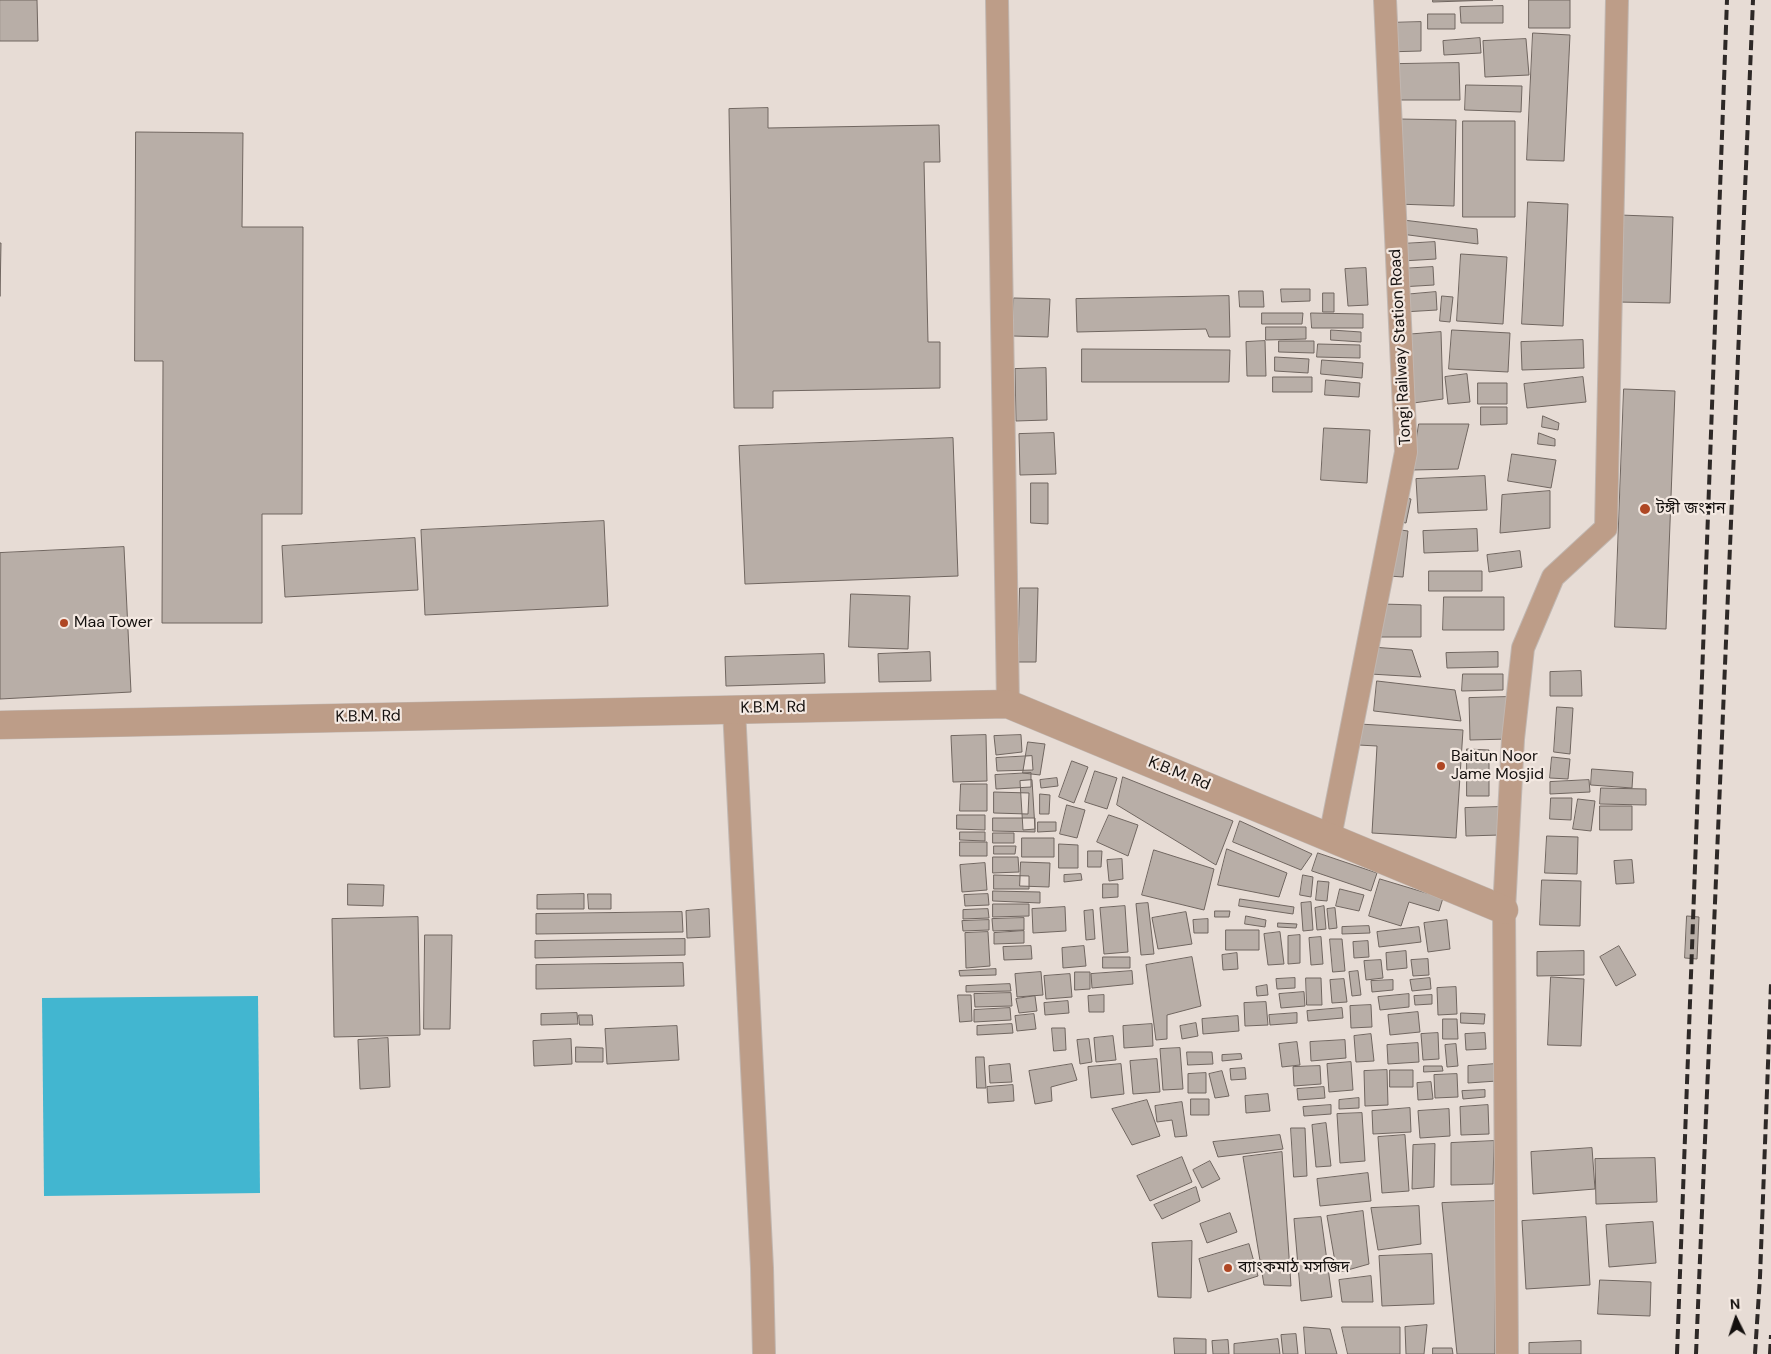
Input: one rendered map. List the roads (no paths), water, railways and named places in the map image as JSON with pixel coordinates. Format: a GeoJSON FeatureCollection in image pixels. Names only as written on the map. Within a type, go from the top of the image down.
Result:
{"type":"FeatureCollection","features":[{"type":"Feature","properties":{"kind":"street"},"geometry":{"type":"LineString","coordinates":[[997,0],[1008,704]]}},
{"type":"Feature","properties":{"kind":"street","name":"Tongi Railway Station Road"},"geometry":{"type":"LineString","coordinates":[[1330,837],[1406,452],[1385,0]]}},
{"type":"Feature","properties":{"kind":"street"},"geometry":{"type":"LineString","coordinates":[[1507,1354],[1504,910],[1513,739],[1523,648],[1553,577],[1606,528],[1618,0]]}},
{"type":"Feature","properties":{"kind":"street","name":"K.B.M. Rd"},"geometry":{"type":"LineString","coordinates":[[0,725],[1008,704],[1504,910]]}},
{"type":"Feature","properties":{"kind":"street"},"geometry":{"type":"LineString","coordinates":[[734,709],[762,1268],[764,1354]]}},
{"type":"Feature","properties":{"kind":"water"},"geometry":{"type":"Polygon","coordinates":[[[258,996],[260,1193],[44,1196],[42,998],[258,996]]]}},
{"type":"Feature","properties":{"kind":"railway"},"geometry":{"type":"LineString","coordinates":[[1677,1354],[1727,0]]}},
{"type":"Feature","properties":{"kind":"railway"},"geometry":{"type":"LineString","coordinates":[[1696,1354],[1753,0]]}},
{"type":"Feature","properties":{"kind":"railway"},"geometry":{"type":"LineString","coordinates":[[1755,1354],[1760,1277],[1771,984]]}},
{"type":"Feature","properties":{"kind":"railway"},"geometry":{"type":"LineString","coordinates":[[1770,1354],[1771,1335]]}},
{"type":"Feature","properties":{"kind":"place","name":"টঙ্গী জংশন"},"geometry":{"type":"Point","coordinates":[1645,509]}},
{"type":"Feature","properties":{"kind":"place","name":"Maa Tower"},"geometry":{"type":"Point","coordinates":[64,623]}},
{"type":"Feature","properties":{"kind":"place","name":"Baitun Noor Jame Mosjid"},"geometry":{"type":"Point","coordinates":[1441,766]}},
{"type":"Feature","properties":{"kind":"place","name":"ব্যাংকমাঠ মসজিদ"},"geometry":{"type":"Point","coordinates":[1228,1268]}}]}
